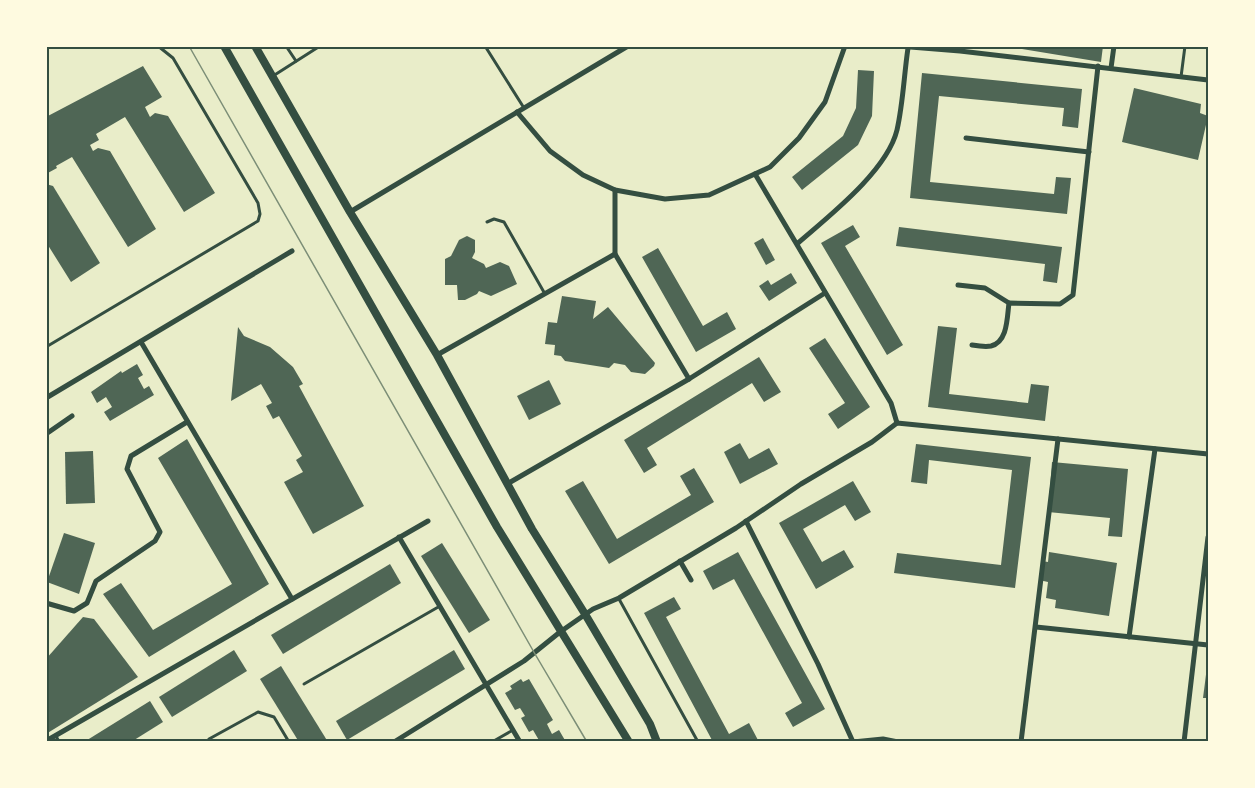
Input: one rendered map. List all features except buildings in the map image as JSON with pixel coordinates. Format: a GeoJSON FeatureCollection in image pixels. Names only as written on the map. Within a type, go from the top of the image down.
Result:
{"type":"FeatureCollection","features":[{"type":"Feature","properties":{"kind":"main road"},"geometry":{"type":"LineString","coordinates":[[224,46],[497,527],[629,741]]}},
{"type":"Feature","properties":{"kind":"main road"},"geometry":{"type":"LineString","coordinates":[[255,46],[350,212],[437,355],[532,530],[585,614],[650,724],[657,741]]}},
{"type":"Feature","properties":{"kind":"street"},"geometry":{"type":"LineString","coordinates":[[350,212],[628,46]]}},
{"type":"Feature","properties":{"kind":"street"},"geometry":{"type":"LineString","coordinates":[[517,112],[550,151],[583,175],[615,190],[665,200],[709,195],[770,167],[799,138],[825,102],[845,46]]}},
{"type":"Feature","properties":{"kind":"street"},"geometry":{"type":"LineString","coordinates":[[898,46],[960,49],[1209,80]]}},
{"type":"Feature","properties":{"kind":"street"},"geometry":{"type":"LineString","coordinates":[[1111,68],[1114,46]]}},
{"type":"Feature","properties":{"kind":"street"},"geometry":{"type":"LineString","coordinates":[[798,243],[845,202],[882,160],[897,132],[908,48]]}},
{"type":"Feature","properties":{"kind":"street"},"geometry":{"type":"LineString","coordinates":[[957,285],[985,288],[1009,303],[1060,304],[1072,295],[1098,66]]}},
{"type":"Feature","properties":{"kind":"street"},"geometry":{"type":"LineString","coordinates":[[966,138],[1089,152]]}},
{"type":"Feature","properties":{"kind":"street"},"geometry":{"type":"LineString","coordinates":[[755,174],[891,403],[897,423]]}},
{"type":"Feature","properties":{"kind":"street"},"geometry":{"type":"LineString","coordinates":[[615,190],[615,254],[688,379]]}},
{"type":"Feature","properties":{"kind":"street"},"geometry":{"type":"LineString","coordinates":[[46,398],[292,251]]}},
{"type":"Feature","properties":{"kind":"street"},"geometry":{"type":"LineString","coordinates":[[437,355],[615,254]]}},
{"type":"Feature","properties":{"kind":"street"},"geometry":{"type":"LineString","coordinates":[[507,484],[688,379],[825,293]]}},
{"type":"Feature","properties":{"kind":"street"},"geometry":{"type":"LineString","coordinates":[[972,345],[992,346],[999,341],[1004,335],[1009,303]]}},
{"type":"Feature","properties":{"kind":"street"},"geometry":{"type":"LineString","coordinates":[[141,342],[292,599]]}},
{"type":"Feature","properties":{"kind":"street"},"geometry":{"type":"LineString","coordinates":[[46,434],[72,416]]}},
{"type":"Feature","properties":{"kind":"street"},"geometry":{"type":"LineString","coordinates":[[46,603],[74,611],[87,603],[96,581],[155,541],[160,532],[127,470],[131,456],[187,422]]}},
{"type":"Feature","properties":{"kind":"street"},"geometry":{"type":"LineString","coordinates":[[394,741],[535,654],[585,614],[619,598],[746,521],[801,484],[872,442],[897,423],[1209,454]]}},
{"type":"Feature","properties":{"kind":"street"},"geometry":{"type":"LineString","coordinates":[[1022,741],[1058,439]]}},
{"type":"Feature","properties":{"kind":"street"},"geometry":{"type":"LineString","coordinates":[[1129,637],[1155,449]]}},
{"type":"Feature","properties":{"kind":"street"},"geometry":{"type":"LineString","coordinates":[[46,741],[58,739],[292,599],[428,521]]}},
{"type":"Feature","properties":{"kind":"street"},"geometry":{"type":"LineString","coordinates":[[746,521],[818,664],[853,741],[898,741]]}},
{"type":"Feature","properties":{"kind":"street"},"geometry":{"type":"LineString","coordinates":[[399,537],[520,741]]}},
{"type":"Feature","properties":{"kind":"street"},"geometry":{"type":"LineString","coordinates":[[1184,741],[1209,537]]}},
{"type":"Feature","properties":{"kind":"street"},"geometry":{"type":"LineString","coordinates":[[680,561],[691,580]]}},
{"type":"Feature","properties":{"kind":"street"},"geometry":{"type":"LineString","coordinates":[[1036,627],[1209,645]]}},
{"type":"Feature","properties":{"kind":"lane"},"geometry":{"type":"LineString","coordinates":[[46,347],[258,221],[260,213],[258,203],[173,58],[158,46]]}},
{"type":"Feature","properties":{"kind":"lane"},"geometry":{"type":"LineString","coordinates":[[286,46],[296,62]]}},
{"type":"Feature","properties":{"kind":"lane"},"geometry":{"type":"LineString","coordinates":[[271,76],[320,46]]}},
{"type":"Feature","properties":{"kind":"lane"},"geometry":{"type":"LineString","coordinates":[[485,46],[524,108]]}},
{"type":"Feature","properties":{"kind":"lane"},"geometry":{"type":"LineString","coordinates":[[1181,77],[1185,46]]}},
{"type":"Feature","properties":{"kind":"lane"},"geometry":{"type":"LineString","coordinates":[[487,222],[494,219],[504,222],[545,294]]}},
{"type":"Feature","properties":{"kind":"lane"},"geometry":{"type":"LineString","coordinates":[[619,598],[698,741]]}},
{"type":"Feature","properties":{"kind":"lane"},"geometry":{"type":"LineString","coordinates":[[304,684],[440,606]]}},
{"type":"Feature","properties":{"kind":"lane"},"geometry":{"type":"LineString","coordinates":[[208,739],[258,712],[274,717],[289,741]]}},
{"type":"Feature","properties":{"kind":"lane"},"geometry":{"type":"LineString","coordinates":[[492,741],[513,730]]}},
{"type":"Feature","properties":{"kind":"tram line"},"geometry":{"type":"LineString","coordinates":[[189,46],[587,742]]}}]}
